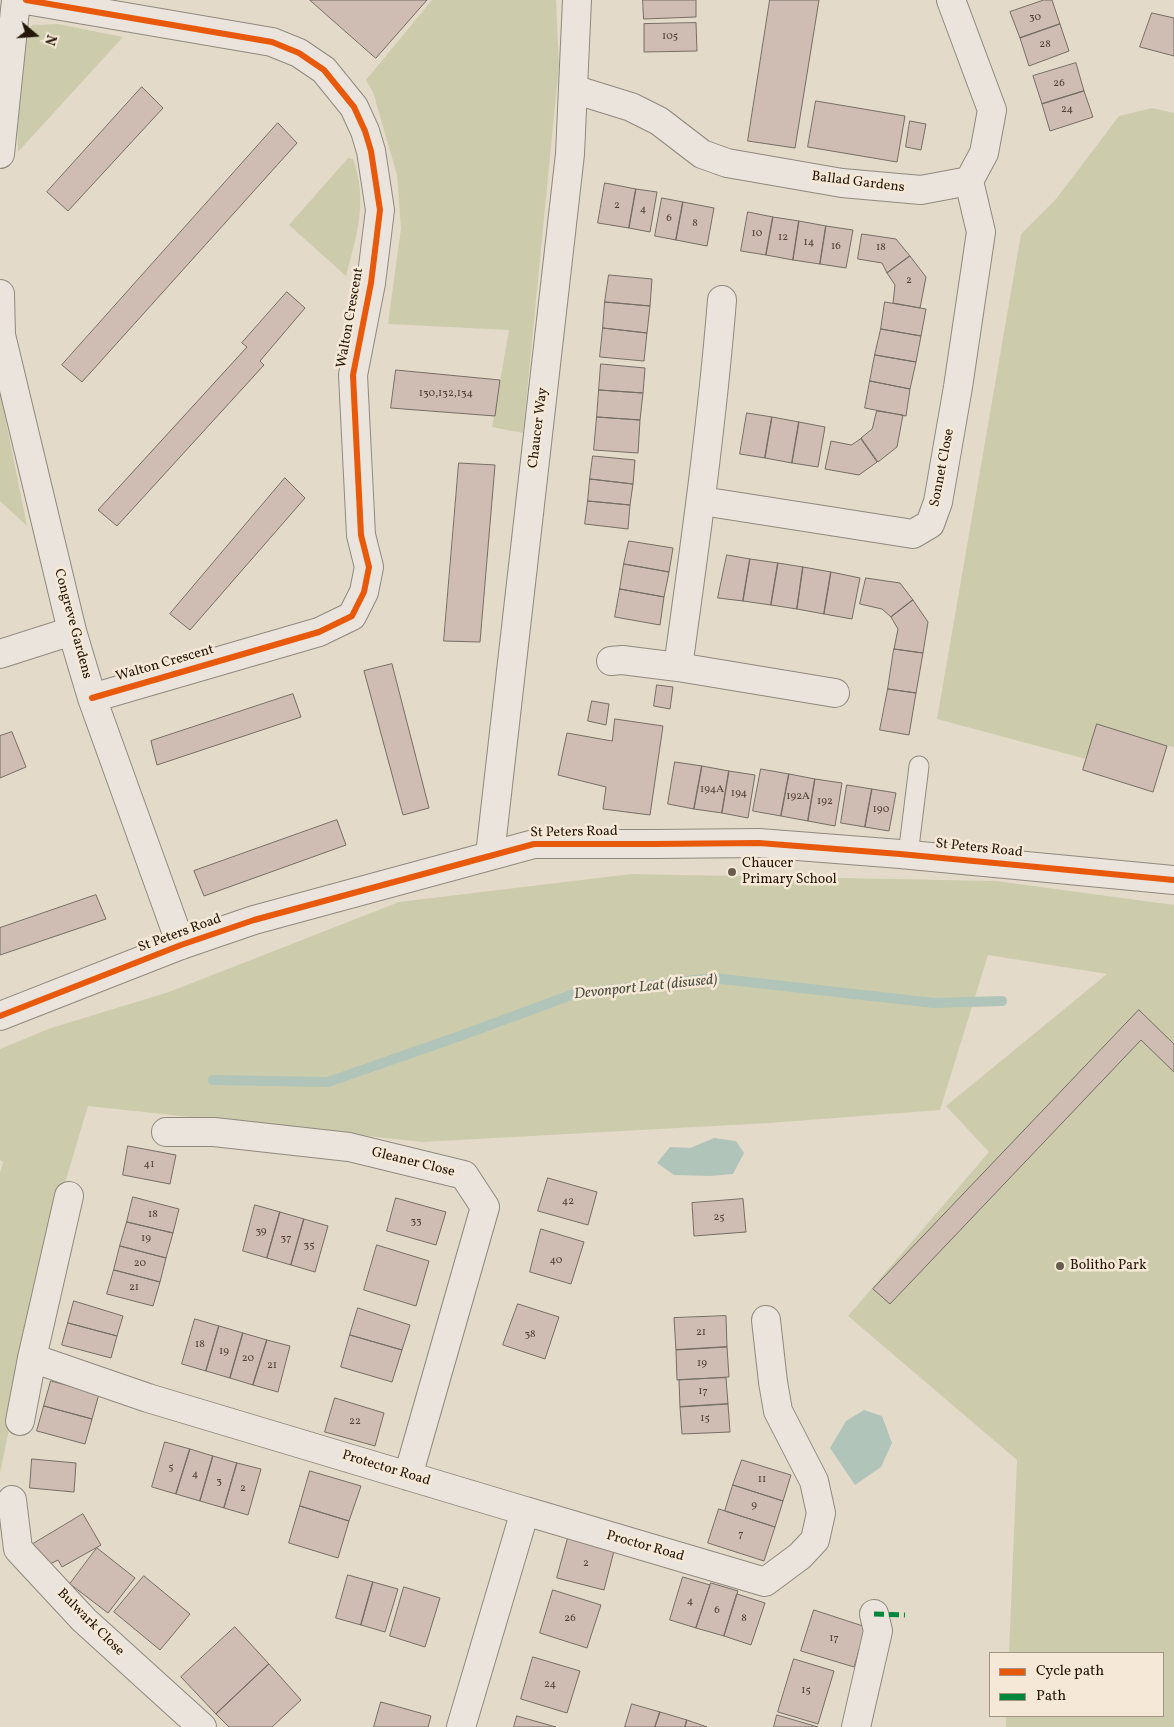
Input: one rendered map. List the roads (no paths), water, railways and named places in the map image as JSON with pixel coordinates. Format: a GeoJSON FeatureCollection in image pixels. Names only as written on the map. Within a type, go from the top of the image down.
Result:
{"type":"FeatureCollection","features":[{"type":"Feature","properties":{"kind":"street"},"geometry":{"type":"LineString","coordinates":[[0,154],[16,0]]}},
{"type":"Feature","properties":{"kind":"street","name":"Walton Crescent"},"geometry":{"type":"LineString","coordinates":[[26,0],[272,42],[299,53],[324,70],[354,107],[366,131],[380,210],[371,283],[353,375],[361,535],[370,567],[364,592],[352,616],[319,632],[92,698]]}},
{"type":"Feature","properties":{"kind":"street","name":"Chaucer Way"},"geometry":{"type":"LineString","coordinates":[[490,856],[570,154],[577,0]]}},
{"type":"Feature","properties":{"kind":"street"},"geometry":{"type":"LineString","coordinates":[[951,0],[992,110],[984,153],[969,181]]}},
{"type":"Feature","properties":{"kind":"street","name":"Ballad Gardens"},"geometry":{"type":"LineString","coordinates":[[573,89],[631,107],[659,121],[702,154],[727,163],[842,183],[921,190],[969,181]]}},
{"type":"Feature","properties":{"kind":"street","name":"Sonnet Close"},"geometry":{"type":"LineString","coordinates":[[702,501],[913,534],[930,524],[938,502],[955,406],[981,232],[969,181]]}},
{"type":"Feature","properties":{"kind":"street","name":"Congreve Gardens"},"geometry":{"type":"LineString","coordinates":[[0,294],[0,335],[72,631],[92,698],[181,945]]}},
{"type":"Feature","properties":{"kind":"street"},"geometry":{"type":"LineString","coordinates":[[678,667],[702,501],[722,300]]}},
{"type":"Feature","properties":{"kind":"street"},"geometry":{"type":"LineString","coordinates":[[0,654],[72,631]]}},
{"type":"Feature","properties":{"kind":"street"},"geometry":{"type":"LineString","coordinates":[[612,661],[622,660],[678,667],[835,694]]}},
{"type":"Feature","properties":{"kind":"street","name":"St Peters Road"},"geometry":{"type":"LineString","coordinates":[[0,1016],[181,945],[254,920],[534,844],[759,842],[1174,880]]}},
{"type":"Feature","properties":{"kind":"street","name":"Gleaner Close"},"geometry":{"type":"LineString","coordinates":[[166,1132],[214,1132],[349,1147],[464,1175],[485,1207],[408,1476]]}},
{"type":"Feature","properties":{"kind":"street"},"geometry":{"type":"LineString","coordinates":[[20,1421],[32,1358],[69,1196]]}},
{"type":"Feature","properties":{"kind":"street","name":"Proctor Road"},"geometry":{"type":"LineString","coordinates":[[525,1511],[765,1582],[800,1556],[815,1540],[821,1513],[814,1481],[778,1412],[766,1320]]}},
{"type":"Feature","properties":{"kind":"street","name":"Protector Road"},"geometry":{"type":"LineString","coordinates":[[32,1358],[148,1398],[525,1511]]}},
{"type":"Feature","properties":{"kind":"street","name":"Bulwark Close"},"geometry":{"type":"LineString","coordinates":[[12,1500],[18,1549],[84,1620],[202,1727]]}},
{"type":"Feature","properties":{"kind":"street"},"geometry":{"type":"LineString","coordinates":[[460,1727],[525,1511]]}},
{"type":"Feature","properties":{"kind":"street"},"geometry":{"type":"LineString","coordinates":[[856,1727],[878,1631],[874,1614]]}},
{"type":"Feature","properties":{"kind":"lane"},"geometry":{"type":"LineString","coordinates":[[908,855],[919,766]]}},
{"type":"Feature","properties":{"kind":"waterway","name":"Devonport Leat (disused)"},"geometry":{"type":"LineString","coordinates":[[213,1080],[328,1082],[574,994],[713,978],[934,1003],[1002,1001]]}},
{"type":"Feature","properties":{"kind":"place","name":"Chaucer Primary School"},"geometry":{"type":"Point","coordinates":[732,872]}},
{"type":"Feature","properties":{"kind":"place","name":"Bolitho Park"},"geometry":{"type":"Point","coordinates":[1060,1266]}}]}
